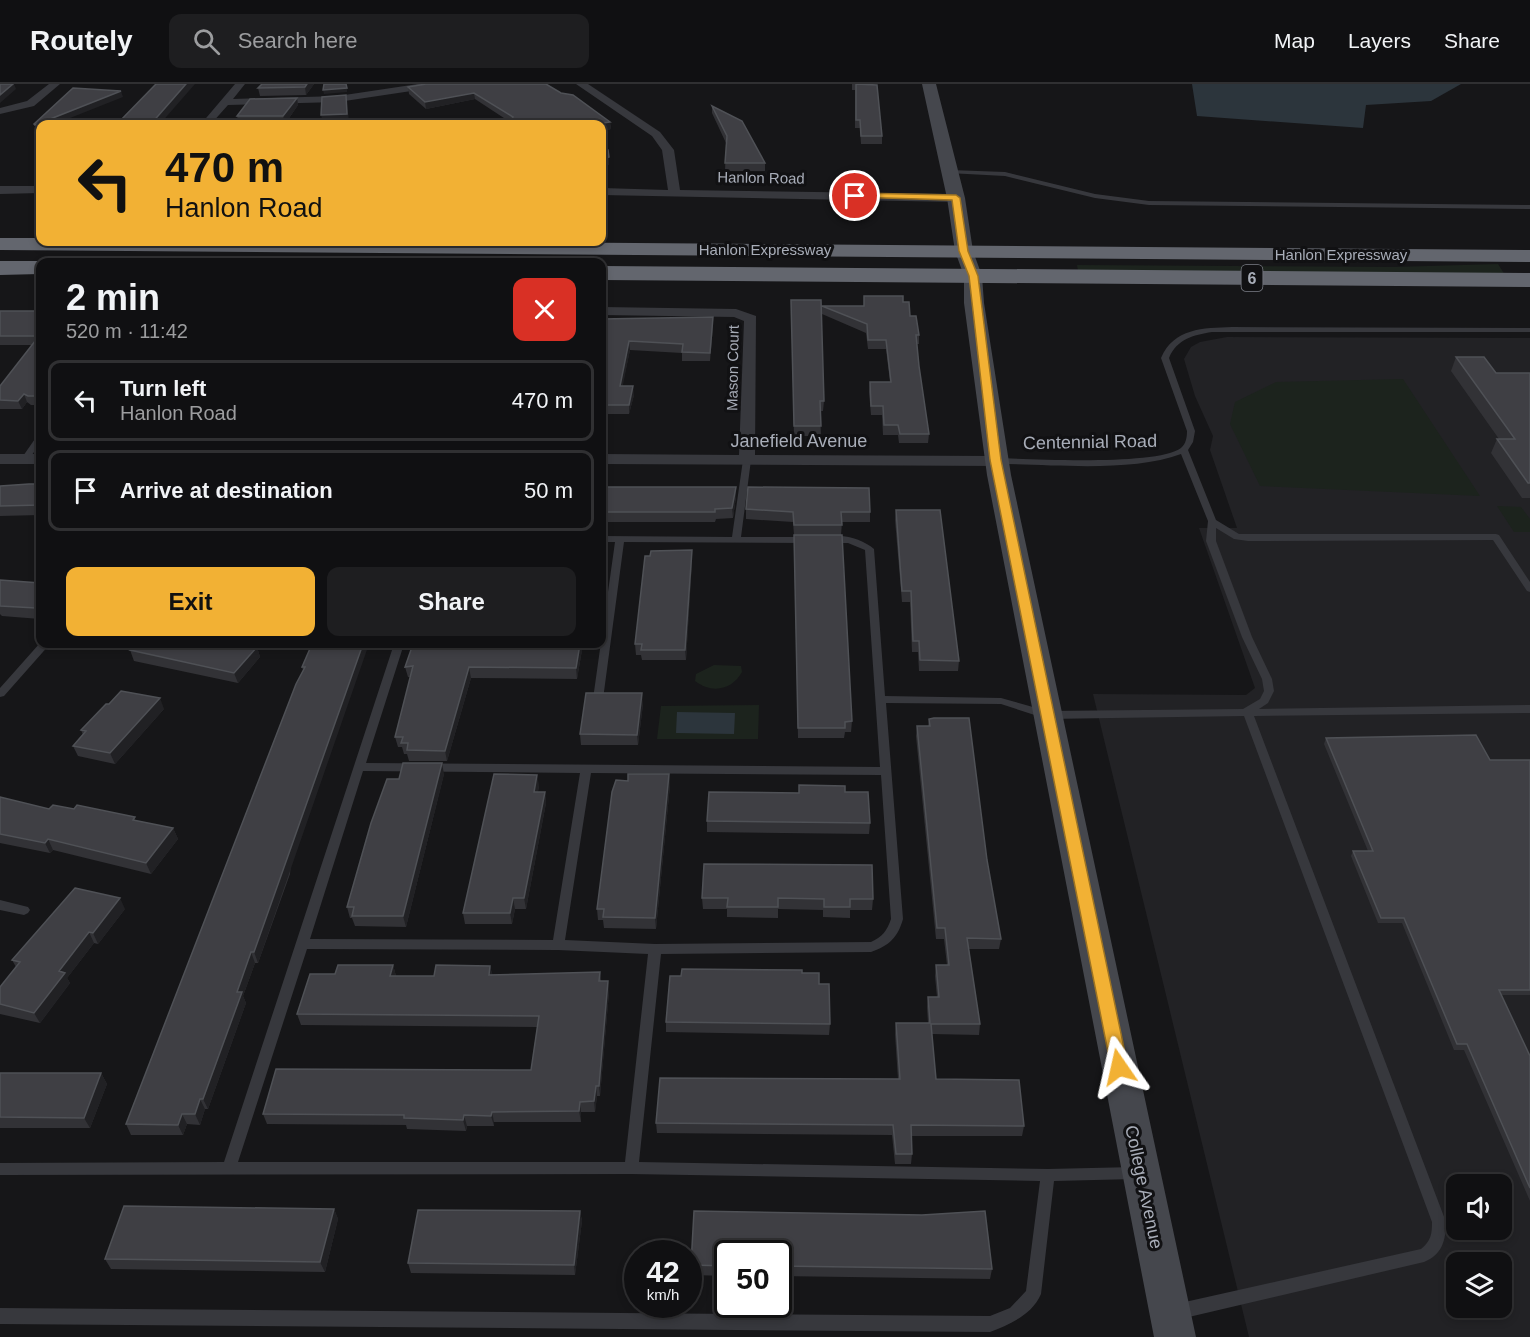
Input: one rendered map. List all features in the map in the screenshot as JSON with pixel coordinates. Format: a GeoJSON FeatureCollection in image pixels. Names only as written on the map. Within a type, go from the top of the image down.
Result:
{"type":"FeatureCollection","features":[{"type":"Feature","properties":{"kind":"highway","name":"Hanlon Expressway"},"geometry":{"type":"LineString","coordinates":[[0,244],[36,244]]}},
{"type":"Feature","properties":{"kind":"highway","name":"Hanlon Expressway"},"geometry":{"type":"LineString","coordinates":[[275,246],[1530,256]]}},
{"type":"Feature","properties":{"kind":"highway"},"geometry":{"type":"LineString","coordinates":[[0,268],[36,268]]}},
{"type":"Feature","properties":{"kind":"highway","name":"Hanlon Expressway"},"geometry":{"type":"LineString","coordinates":[[606,273],[1530,280]]}},
{"type":"Feature","properties":{"kind":"main road","name":"College Avenue"},"geometry":{"type":"LineString","coordinates":[[929,84],[956,198],[964,251],[973,276],[996,460],[1172,1325]]}},
{"type":"Feature","properties":{"kind":"street"},"geometry":{"type":"LineString","coordinates":[[0,111],[23,108],[37,101],[56,84]]}},
{"type":"Feature","properties":{"kind":"street"},"geometry":{"type":"LineString","coordinates":[[209,120],[240,84]]}},
{"type":"Feature","properties":{"kind":"street"},"geometry":{"type":"LineString","coordinates":[[225,102],[338,99],[438,84]]}},
{"type":"Feature","properties":{"kind":"street"},"geometry":{"type":"LineString","coordinates":[[581,84],[656,134],[668,150],[674,191]]}},
{"type":"Feature","properties":{"kind":"street"},"geometry":{"type":"LineString","coordinates":[[0,190],[36,190]]}},
{"type":"Feature","properties":{"kind":"street","name":"Hanlon Road"},"geometry":{"type":"LineString","coordinates":[[606,192],[674,191],[956,198]]}},
{"type":"Feature","properties":{"kind":"street","name":"Mason Court"},"geometry":{"type":"LineString","coordinates":[[606,311],[736,313],[751,319],[753,324],[747,460]]}},
{"type":"Feature","properties":{"kind":"street"},"geometry":{"type":"LineString","coordinates":[[0,459],[33,459]]}},
{"type":"Feature","properties":{"kind":"street","name":"Janefield Avenue"},"geometry":{"type":"LineString","coordinates":[[606,459],[996,460]]}},
{"type":"Feature","properties":{"kind":"lane"},"geometry":{"type":"LineString","coordinates":[[950,172],[1005,174],[1095,196],[1149,203],[1530,207]]}},
{"type":"Feature","properties":{"kind":"lane"},"geometry":{"type":"LineString","coordinates":[[1247,711],[1264,700],[1269,692],[1267,679],[1247,637],[1211,541],[1212,521],[1184,450],[1189,444],[1191,431],[1165,358],[1173,344],[1195,332],[1232,329],[1530,330]]}},
{"type":"Feature","properties":{"kind":"lane","name":"Centennial Road"},"geometry":{"type":"LineString","coordinates":[[996,460],[1150,460],[1184,450]]}},
{"type":"Feature","properties":{"kind":"lane"},"geometry":{"type":"LineString","coordinates":[[736,539],[747,460]]}},
{"type":"Feature","properties":{"kind":"lane"},"geometry":{"type":"LineString","coordinates":[[1212,521],[1237,537],[1248,538],[1496,537],[1530,589]]}},
{"type":"Feature","properties":{"kind":"lane"},"geometry":{"type":"LineString","coordinates":[[304,944],[558,945],[655,949],[871,947],[886,941],[895,930],[897,919],[869,549],[850,540],[606,539]]}},
{"type":"Feature","properties":{"kind":"lane"},"geometry":{"type":"LineString","coordinates":[[606,617],[620,539]]}},
{"type":"Feature","properties":{"kind":"lane"},"geometry":{"type":"LineString","coordinates":[[0,694],[41,648]]}},
{"type":"Feature","properties":{"kind":"lane"},"geometry":{"type":"LineString","coordinates":[[230,1166],[304,944],[398,648]]}},
{"type":"Feature","properties":{"kind":"lane"},"geometry":{"type":"LineString","coordinates":[[598,699],[602,648]]}},
{"type":"Feature","properties":{"kind":"lane"},"geometry":{"type":"LineString","coordinates":[[881,699],[1001,701],[1047,715],[1530,709]]}},
{"type":"Feature","properties":{"kind":"lane"},"geometry":{"type":"LineString","coordinates":[[1172,1325],[1424,1255],[1435,1249],[1440,1239],[1439,1222],[1247,711]]}},
{"type":"Feature","properties":{"kind":"lane"},"geometry":{"type":"LineString","coordinates":[[360,767],[885,771]]}},
{"type":"Feature","properties":{"kind":"lane"},"geometry":{"type":"LineString","coordinates":[[558,945],[586,769]]}},
{"type":"Feature","properties":{"kind":"lane"},"geometry":{"type":"LineString","coordinates":[[0,905],[24,910]]}},
{"type":"Feature","properties":{"kind":"lane"},"geometry":{"type":"LineString","coordinates":[[631,1168],[655,949]]}},
{"type":"Feature","properties":{"kind":"lane"},"geometry":{"type":"LineString","coordinates":[[0,1169],[230,1166],[631,1168],[1048,1175],[1141,1173]]}},
{"type":"Feature","properties":{"kind":"lane"},"geometry":{"type":"LineString","coordinates":[[0,1316],[990,1324],[1015,1313],[1033,1294],[1048,1175]]}},
{"type":"Feature","properties":{"kind":"shaded area"},"geometry":{"type":"Polygon","coordinates":[[[1192,84],[1461,84],[1431,101],[1366,105],[1363,128],[1197,116],[1192,84]]]}},
{"type":"Feature","properties":{"kind":"shaded area"},"geometry":{"type":"Polygon","coordinates":[[[1498,264],[1505,275],[1078,271],[1077,265],[1393,267],[1498,264]]]}},
{"type":"Feature","properties":{"kind":"shaded area"},"geometry":{"type":"Polygon","coordinates":[[[1227,337],[1530,338],[1530,1337],[1249,1337],[1093,694],[1246,695],[1255,688],[1199,528],[1237,528],[1210,450],[1213,436],[1195,396],[1184,359],[1191,347],[1200,342],[1227,337]]]}},
{"type":"Feature","properties":{"kind":"shaded area"},"geometry":{"type":"Polygon","coordinates":[[[1403,379],[1480,496],[1260,486],[1230,424],[1235,402],[1276,382],[1403,379]]]}},
{"type":"Feature","properties":{"kind":"shaded area"},"geometry":{"type":"Polygon","coordinates":[[[1497,506],[1521,507],[1530,519],[1530,532],[1514,532],[1497,506]]]}},
{"type":"Feature","properties":{"kind":"shaded area"},"geometry":{"type":"Polygon","coordinates":[[[714,665],[741,666],[742,672],[733,683],[721,688],[708,688],[695,681],[696,674],[714,665]]]}},
{"type":"Feature","properties":{"kind":"shaded area"},"geometry":{"type":"Polygon","coordinates":[[[759,705],[758,739],[657,739],[661,706],[759,705]]]}},
{"type":"Feature","properties":{"kind":"shaded area"},"geometry":{"type":"Polygon","coordinates":[[[677,712],[735,713],[734,734],[676,733],[677,712]]]}},
{"type":"Feature","properties":{"kind":"building"},"geometry":{"type":"Polygon","coordinates":[[[0,84],[13,84],[0,95],[0,84]]]}},
{"type":"Feature","properties":{"kind":"building"},"geometry":{"type":"Polygon","coordinates":[[[156,84],[186,84],[154,120],[121,120],[156,84]]]}},
{"type":"Feature","properties":{"kind":"building"},"geometry":{"type":"Polygon","coordinates":[[[262,84],[307,84],[305,87],[258,88],[262,84]]]}},
{"type":"Feature","properties":{"kind":"building"},"geometry":{"type":"Polygon","coordinates":[[[324,84],[346,84],[347,88],[323,90],[324,84]]]}},
{"type":"Feature","properties":{"kind":"building"},"geometry":{"type":"Polygon","coordinates":[[[426,84],[546,84],[561,93],[573,95],[610,122],[606,123],[606,120],[511,120],[513,117],[474,93],[425,102],[408,87],[426,84]]]}},
{"type":"Feature","properties":{"kind":"building"},"geometry":{"type":"Polygon","coordinates":[[[856,84],[877,85],[882,136],[861,136],[860,120],[856,120],[856,84]]]}},
{"type":"Feature","properties":{"kind":"building"},"geometry":{"type":"Polygon","coordinates":[[[73,88],[121,91],[48,120],[38,120],[73,88]]]}},
{"type":"Feature","properties":{"kind":"building"},"geometry":{"type":"Polygon","coordinates":[[[346,95],[347,114],[321,115],[322,97],[346,95]]]}},
{"type":"Feature","properties":{"kind":"building"},"geometry":{"type":"Polygon","coordinates":[[[297,98],[283,116],[237,116],[250,99],[297,98]]]}},
{"type":"Feature","properties":{"kind":"building"},"geometry":{"type":"Polygon","coordinates":[[[712,106],[742,121],[765,163],[725,163],[727,136],[712,106]]]}},
{"type":"Feature","properties":{"kind":"building"},"geometry":{"type":"Polygon","coordinates":[[[864,296],[903,296],[903,302],[909,302],[910,316],[916,316],[919,335],[916,335],[919,366],[929,434],[900,434],[898,425],[884,425],[883,406],[871,406],[870,382],[891,382],[886,340],[868,340],[867,324],[822,306],[864,306],[864,296]]]}},
{"type":"Feature","properties":{"kind":"building"},"geometry":{"type":"Polygon","coordinates":[[[791,300],[821,300],[824,401],[820,401],[821,426],[794,426],[791,300]]]}},
{"type":"Feature","properties":{"kind":"building"},"geometry":{"type":"Polygon","coordinates":[[[0,311],[36,311],[36,336],[0,336],[0,311]]]}},
{"type":"Feature","properties":{"kind":"building"},"geometry":{"type":"Polygon","coordinates":[[[713,317],[710,353],[682,352],[683,344],[629,341],[620,386],[633,386],[629,405],[606,405],[606,319],[713,317]]]}},
{"type":"Feature","properties":{"kind":"building"},"geometry":{"type":"Polygon","coordinates":[[[36,340],[36,396],[24,394],[18,401],[0,400],[0,386],[36,340]]]}},
{"type":"Feature","properties":{"kind":"building"},"geometry":{"type":"Polygon","coordinates":[[[1456,357],[1484,357],[1496,373],[1530,373],[1530,483],[1497,439],[1515,439],[1456,357]]]}},
{"type":"Feature","properties":{"kind":"building"},"geometry":{"type":"Polygon","coordinates":[[[36,484],[36,505],[0,506],[0,486],[36,484]]]}},
{"type":"Feature","properties":{"kind":"building"},"geometry":{"type":"Polygon","coordinates":[[[606,487],[736,487],[732,508],[715,509],[715,512],[606,512],[606,487]]]}},
{"type":"Feature","properties":{"kind":"building"},"geometry":{"type":"Polygon","coordinates":[[[748,487],[869,488],[870,512],[841,512],[842,525],[794,525],[793,512],[746,509],[748,487]]]}},
{"type":"Feature","properties":{"kind":"building"},"geometry":{"type":"Polygon","coordinates":[[[896,510],[940,510],[959,661],[920,660],[919,641],[913,641],[911,591],[902,591],[896,510]]]}},
{"type":"Feature","properties":{"kind":"building"},"geometry":{"type":"Polygon","coordinates":[[[794,535],[842,535],[852,721],[845,722],[845,728],[798,728],[794,535]]]}},
{"type":"Feature","properties":{"kind":"building"},"geometry":{"type":"Polygon","coordinates":[[[692,550],[685,650],[641,650],[642,644],[635,644],[645,556],[650,556],[651,551],[692,550]]]}},
{"type":"Feature","properties":{"kind":"building"},"geometry":{"type":"Polygon","coordinates":[[[0,580],[36,583],[36,608],[0,606],[0,580]]]}},
{"type":"Feature","properties":{"kind":"building"},"geometry":{"type":"Polygon","coordinates":[[[132,648],[256,648],[234,673],[130,650],[132,648]]]}},
{"type":"Feature","properties":{"kind":"building"},"geometry":{"type":"Polygon","coordinates":[[[310,648],[362,648],[254,952],[251,952],[237,992],[242,992],[203,1099],[200,1099],[195,1114],[182,1114],[178,1125],[126,1124],[296,684],[305,667],[302,667],[310,648]]]}},
{"type":"Feature","properties":{"kind":"building"},"geometry":{"type":"Polygon","coordinates":[[[412,648],[579,648],[576,668],[469,667],[445,751],[407,750],[408,743],[401,743],[403,737],[395,737],[413,666],[405,667],[412,648]]]}},
{"type":"Feature","properties":{"kind":"building"},"geometry":{"type":"Polygon","coordinates":[[[121,691],[160,698],[110,753],[73,746],[86,731],[81,730],[121,691]]]}},
{"type":"Feature","properties":{"kind":"building"},"geometry":{"type":"Polygon","coordinates":[[[586,693],[642,693],[637,735],[580,734],[586,693]]]}},
{"type":"Feature","properties":{"kind":"building"},"geometry":{"type":"Polygon","coordinates":[[[969,718],[987,860],[1001,939],[967,938],[980,1024],[931,1024],[936,1079],[1019,1080],[1024,1126],[911,1125],[912,1154],[896,1154],[893,1125],[656,1123],[660,1078],[900,1079],[896,1023],[930,1023],[928,997],[939,997],[936,965],[949,965],[945,928],[937,928],[917,726],[930,726],[929,719],[969,718]]]}},
{"type":"Feature","properties":{"kind":"building"},"geometry":{"type":"Polygon","coordinates":[[[1476,735],[1490,760],[1530,760],[1530,990],[1499,990],[1530,1056],[1530,1188],[1467,1044],[1457,1044],[1404,918],[1381,918],[1353,851],[1373,851],[1326,738],[1476,735]]]}},
{"type":"Feature","properties":{"kind":"building"},"geometry":{"type":"Polygon","coordinates":[[[403,763],[442,763],[403,916],[352,916],[354,907],[347,907],[371,823],[387,779],[399,779],[403,763]]]}},
{"type":"Feature","properties":{"kind":"building"},"geometry":{"type":"Polygon","coordinates":[[[494,774],[537,775],[534,792],[545,792],[524,898],[513,898],[510,913],[463,913],[494,774]]]}},
{"type":"Feature","properties":{"kind":"building"},"geometry":{"type":"Polygon","coordinates":[[[628,774],[669,774],[655,918],[603,917],[604,909],[597,909],[612,792],[616,780],[628,781],[628,774]]]}},
{"type":"Feature","properties":{"kind":"building"},"geometry":{"type":"Polygon","coordinates":[[[799,785],[845,786],[845,792],[868,792],[870,823],[707,821],[709,792],[799,793],[799,785]]]}},
{"type":"Feature","properties":{"kind":"building"},"geometry":{"type":"Polygon","coordinates":[[[0,797],[49,809],[53,805],[74,809],[77,805],[135,817],[133,820],[173,828],[146,863],[48,839],[45,843],[0,834],[0,797]]]}},
{"type":"Feature","properties":{"kind":"building"},"geometry":{"type":"Polygon","coordinates":[[[704,864],[872,865],[873,899],[850,899],[850,907],[824,907],[824,899],[778,898],[778,907],[727,907],[728,898],[702,898],[704,864]]]}},
{"type":"Feature","properties":{"kind":"building"},"geometry":{"type":"Polygon","coordinates":[[[75,888],[120,898],[93,933],[89,932],[59,971],[65,973],[34,1013],[0,1004],[0,987],[20,962],[12,960],[75,888]]]}},
{"type":"Feature","properties":{"kind":"building"},"geometry":{"type":"Polygon","coordinates":[[[338,965],[393,965],[390,976],[434,976],[436,965],[490,966],[489,975],[600,972],[599,981],[608,981],[599,1086],[596,1086],[594,1101],[580,1102],[579,1111],[492,1112],[491,1116],[464,1115],[463,1120],[404,1118],[404,1115],[263,1114],[276,1069],[531,1070],[539,1016],[297,1014],[310,974],[335,974],[338,965]]]}},
{"type":"Feature","properties":{"kind":"building"},"geometry":{"type":"Polygon","coordinates":[[[682,969],[802,970],[802,973],[819,973],[819,984],[829,984],[830,1024],[666,1022],[670,976],[681,976],[682,969]]]}},
{"type":"Feature","properties":{"kind":"building"},"geometry":{"type":"Polygon","coordinates":[[[0,1073],[101,1073],[84,1118],[0,1117],[0,1073]]]}},
{"type":"Feature","properties":{"kind":"building"},"geometry":{"type":"Polygon","coordinates":[[[124,1206],[334,1209],[320,1262],[105,1259],[124,1206]]]}},
{"type":"Feature","properties":{"kind":"building"},"geometry":{"type":"Polygon","coordinates":[[[418,1210],[580,1211],[574,1265],[408,1263],[418,1210]]]}},
{"type":"Feature","properties":{"kind":"building"},"geometry":{"type":"Polygon","coordinates":[[[694,1211],[922,1215],[985,1211],[992,1269],[792,1266],[792,1240],[714,1240],[714,1266],[702,1265],[702,1240],[692,1240],[694,1211]]]}},
{"type":"Feature","properties":{"kind":"route"},"geometry":{"type":"LineString","coordinates":[[855,196],[956,198],[964,251],[973,276],[974,303],[996,460],[1119,1067]]}}]}
